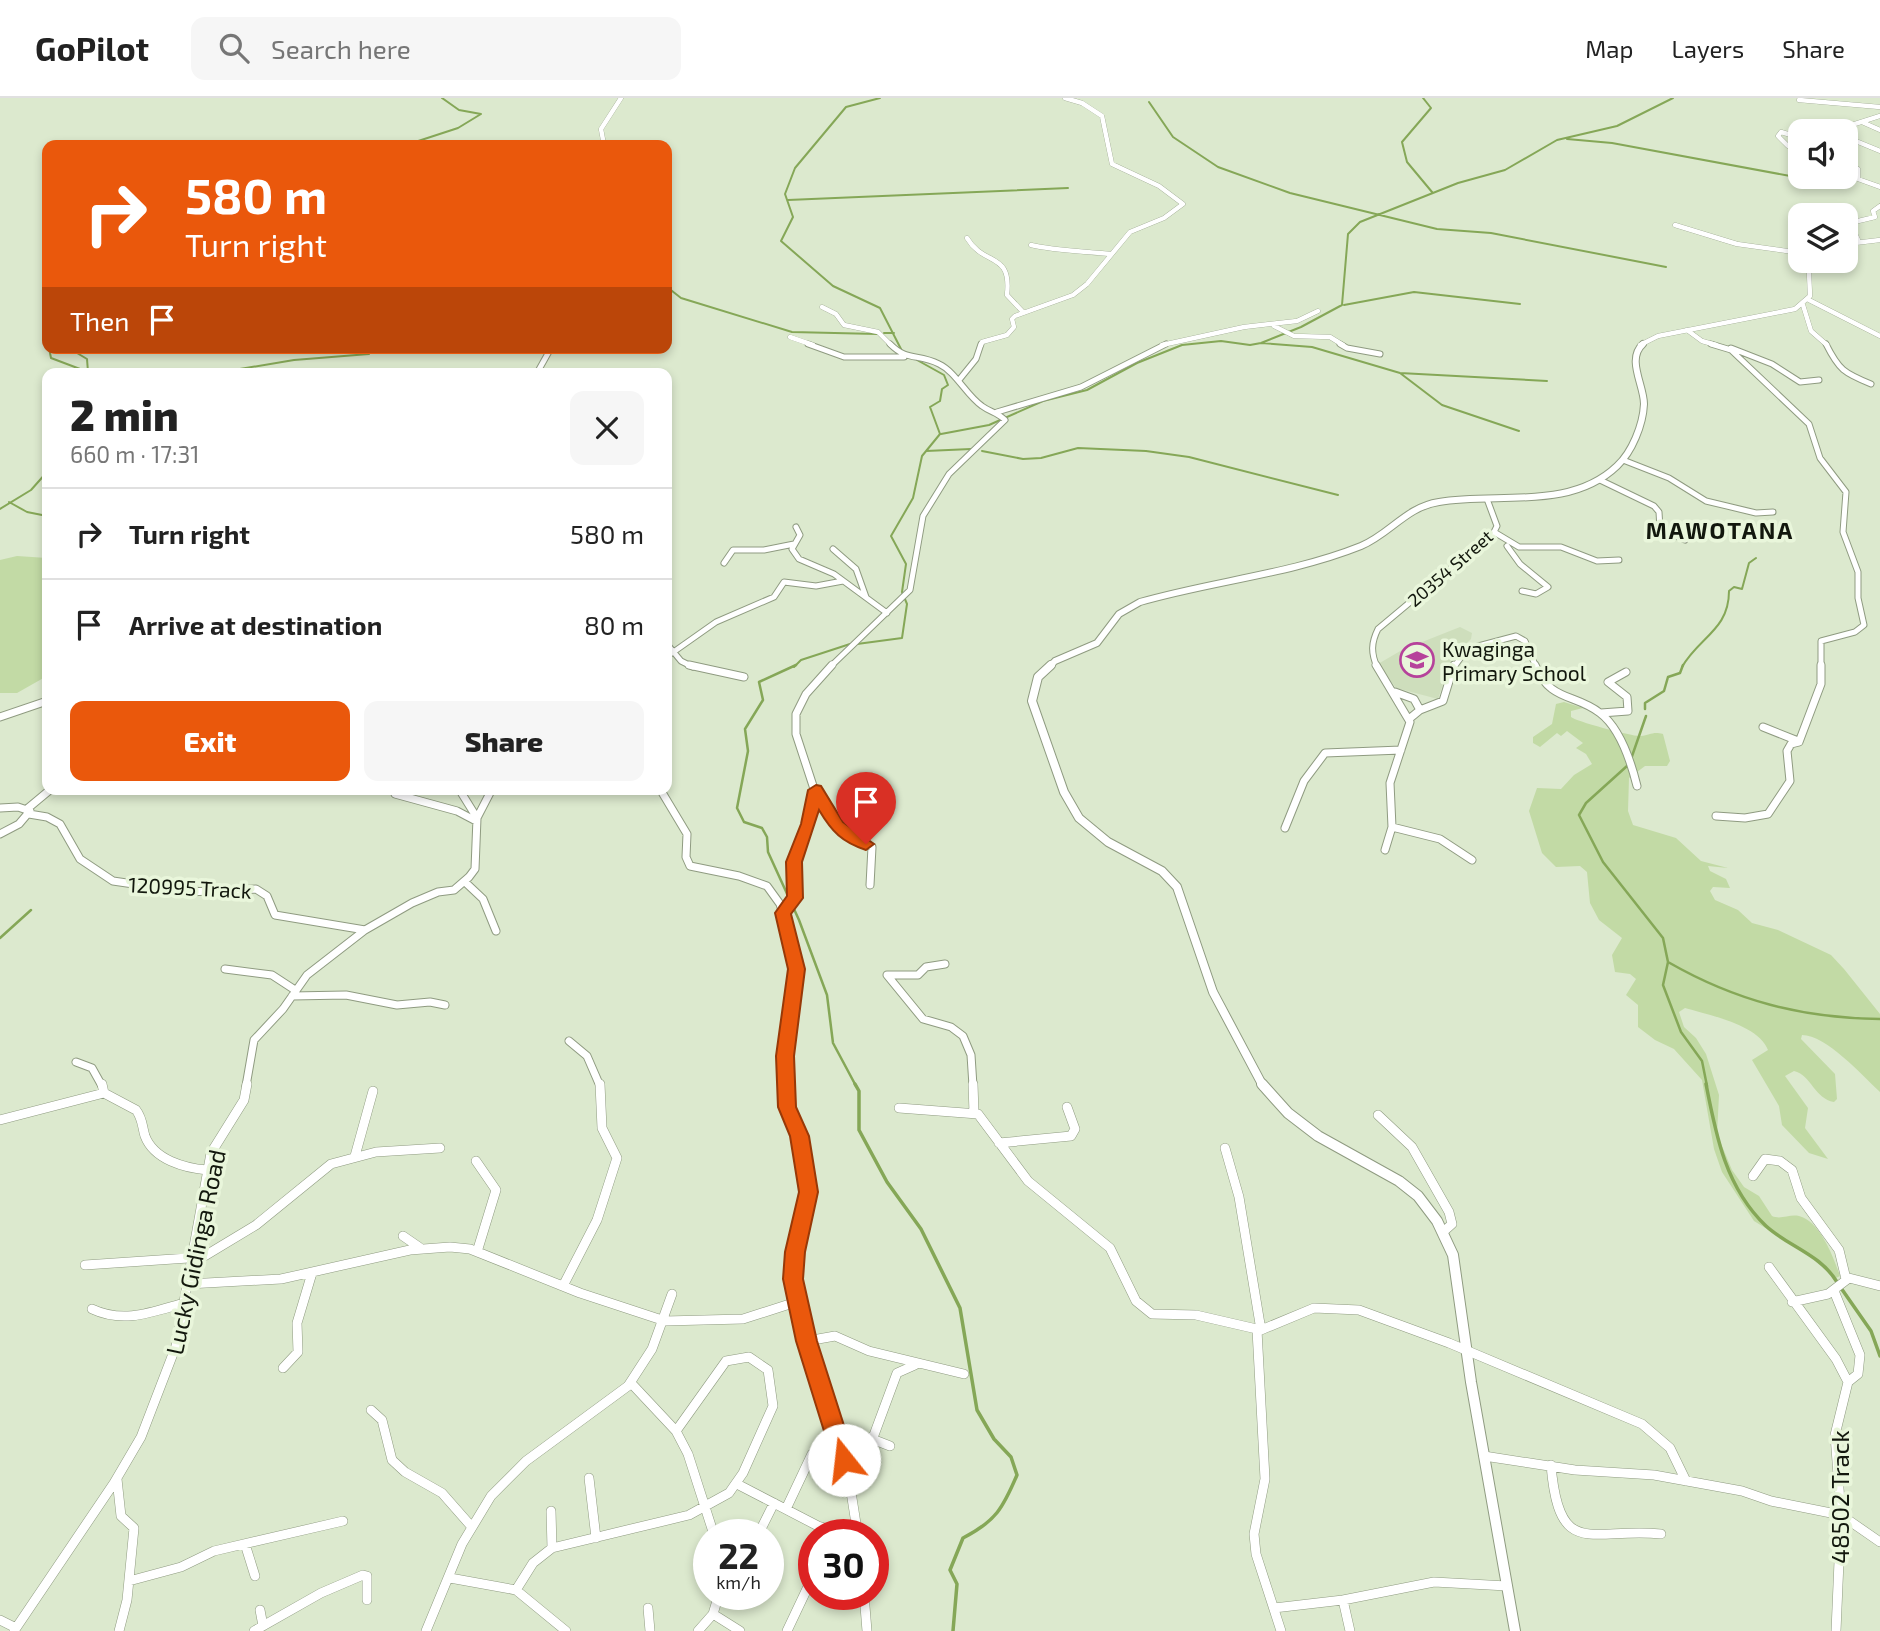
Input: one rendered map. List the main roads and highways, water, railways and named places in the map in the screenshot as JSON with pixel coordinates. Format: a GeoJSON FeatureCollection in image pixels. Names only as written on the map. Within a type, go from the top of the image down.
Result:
{"type":"FeatureCollection","features":[{"type":"Feature","properties":{"kind":"waterway"},"geometry":{"type":"LineString","coordinates":[[421,140],[458,128],[481,114],[459,110],[442,98]]}},
{"type":"Feature","properties":{"kind":"waterway"},"geometry":{"type":"LineString","coordinates":[[880,98],[846,107],[795,168],[785,194],[793,217],[781,241],[833,286],[880,308],[893,333]]}},
{"type":"Feature","properties":{"kind":"waterway"},"geometry":{"type":"LineString","coordinates":[[1423,98],[1431,108],[1402,142],[1407,162],[1432,192]]}},
{"type":"Feature","properties":{"kind":"waterway"},"geometry":{"type":"LineString","coordinates":[[1378,215],[1458,183],[1505,170],[1557,140],[1617,126],[1673,98]]}},
{"type":"Feature","properties":{"kind":"waterway"},"geometry":{"type":"LineString","coordinates":[[1149,102],[1173,137],[1218,167],[1290,193],[1378,215]]}},
{"type":"Feature","properties":{"kind":"waterway"},"geometry":{"type":"LineString","coordinates":[[1567,139],[1612,143],[1788,176]]}},
{"type":"Feature","properties":{"kind":"waterway"},"geometry":{"type":"LineString","coordinates":[[788,200],[1068,188]]}},
{"type":"Feature","properties":{"kind":"waterway"},"geometry":{"type":"LineString","coordinates":[[1261,343],[1301,327],[1342,305],[1348,234],[1360,222],[1378,215]]}},
{"type":"Feature","properties":{"kind":"waterway"},"geometry":{"type":"LineString","coordinates":[[1378,215],[1437,229],[1491,233],[1666,267]]}},
{"type":"Feature","properties":{"kind":"waterway"},"geometry":{"type":"LineString","coordinates":[[672,291],[681,298],[792,332],[877,334]]}},
{"type":"Feature","properties":{"kind":"waterway"},"geometry":{"type":"LineString","coordinates":[[1344,305],[1414,292],[1520,304]]}},
{"type":"Feature","properties":{"kind":"waterway"},"geometry":{"type":"LineString","coordinates":[[884,333],[893,333]]}},
{"type":"Feature","properties":{"kind":"waterway"},"geometry":{"type":"LineString","coordinates":[[893,333],[902,351]]}},
{"type":"Feature","properties":{"kind":"waterway"},"geometry":{"type":"LineString","coordinates":[[941,434],[989,425],[1043,401],[1087,390],[1137,363],[1182,345],[1221,341],[1250,345],[1261,343]]}},
{"type":"Feature","properties":{"kind":"waterway"},"geometry":{"type":"LineString","coordinates":[[1261,343],[1312,347],[1400,373]]}},
{"type":"Feature","properties":{"kind":"waterway"},"geometry":{"type":"LineString","coordinates":[[50,354],[51,358],[77,368]]}},
{"type":"Feature","properties":{"kind":"waterway"},"geometry":{"type":"LineString","coordinates":[[79,354],[87,359],[88,368]]}},
{"type":"Feature","properties":{"kind":"waterway"},"geometry":{"type":"LineString","coordinates":[[246,368],[294,360],[369,354]]}},
{"type":"Feature","properties":{"kind":"waterway"},"geometry":{"type":"LineString","coordinates":[[917,360],[944,375],[948,385],[942,389],[940,401],[930,407],[940,434],[926,451]]}},
{"type":"Feature","properties":{"kind":"waterway"},"geometry":{"type":"LineString","coordinates":[[1400,373],[1547,381]]}},
{"type":"Feature","properties":{"kind":"waterway"},"geometry":{"type":"LineString","coordinates":[[1400,373],[1442,405],[1519,431]]}},
{"type":"Feature","properties":{"kind":"waterway"},"geometry":{"type":"LineString","coordinates":[[982,451],[1023,459],[1041,458],[1078,448],[1146,451],[1189,457],[1338,495]]}},
{"type":"Feature","properties":{"kind":"waterway"},"geometry":{"type":"LineString","coordinates":[[926,451],[971,449]]}},
{"type":"Feature","properties":{"kind":"waterway"},"geometry":{"type":"LineString","coordinates":[[857,644],[902,638],[907,604],[902,592],[906,564],[891,536],[913,498],[922,456],[926,451]]}},
{"type":"Feature","properties":{"kind":"waterway"},"geometry":{"type":"LineString","coordinates":[[10,503],[31,490],[42,478]]}},
{"type":"Feature","properties":{"kind":"waterway"},"geometry":{"type":"LineString","coordinates":[[0,509],[10,503]]}},
{"type":"Feature","properties":{"kind":"waterway"},"geometry":{"type":"LineString","coordinates":[[10,503],[27,512],[42,515]]}},
{"type":"Feature","properties":{"kind":"waterway"},"geometry":{"type":"LineString","coordinates":[[1683,666],[1719,624],[1728,604],[1729,591],[1734,587],[1742,589],[1749,563],[1756,558]]}},
{"type":"Feature","properties":{"kind":"waterway"},"geometry":{"type":"LineString","coordinates":[[796,665],[801,660],[850,644]]}},
{"type":"Feature","properties":{"kind":"waterway"},"geometry":{"type":"LineString","coordinates":[[796,665],[759,682],[763,700],[745,729],[748,751],[737,808],[744,822],[762,828],[767,837],[768,852],[799,920],[827,995],[833,1043],[856,1086]]}},
{"type":"Feature","properties":{"kind":"waterway"},"geometry":{"type":"LineString","coordinates":[[1645,709],[1645,703],[1664,691],[1668,677],[1680,673],[1683,666]]}},
{"type":"Feature","properties":{"kind":"waterway"},"geometry":{"type":"LineString","coordinates":[[1631,759],[1646,716]]}},
{"type":"Feature","properties":{"kind":"waterway"},"geometry":{"type":"LineString","coordinates":[[1627,766],[1586,803],[1579,815],[1603,862],[1663,938],[1668,962]]}},
{"type":"Feature","properties":{"kind":"waterway"},"geometry":{"type":"LineString","coordinates":[[0,938],[31,910]]}},
{"type":"Feature","properties":{"kind":"waterway"},"geometry":{"type":"LineString","coordinates":[[1668,962],[1719,987],[1770,1005],[1824,1015],[1880,1019]]}},
{"type":"Feature","properties":{"kind":"waterway"},"geometry":{"type":"LineString","coordinates":[[1668,962],[1663,985],[1681,1032],[1702,1061],[1707,1086]]}},
{"type":"Feature","properties":{"kind":"waterway"},"geometry":{"type":"LineString","coordinates":[[855,1084],[859,1091],[859,1130],[887,1182],[921,1229],[960,1308],[977,1410],[994,1439],[1011,1457],[1017,1475],[997,1512],[983,1526],[963,1538],[950,1570],[957,1584],[953,1631]]}},
{"type":"Feature","properties":{"kind":"waterway"},"geometry":{"type":"LineString","coordinates":[[1706,1084],[1719,1142],[1741,1195],[1766,1226],[1822,1264],[1837,1282]]}},
{"type":"Feature","properties":{"kind":"waterway"},"geometry":{"type":"LineString","coordinates":[[1841,1288],[1871,1331],[1880,1356]]}},
{"type":"Feature","properties":{"kind":"place","name":"Kwaginga Primary School"},"geometry":{"type":"Point","coordinates":[1417,660]}},
{"type":"Feature","properties":{"kind":"district","name":"MAWOTANA"},"geometry":{"type":"Point","coordinates":[1720,530]}}]}
